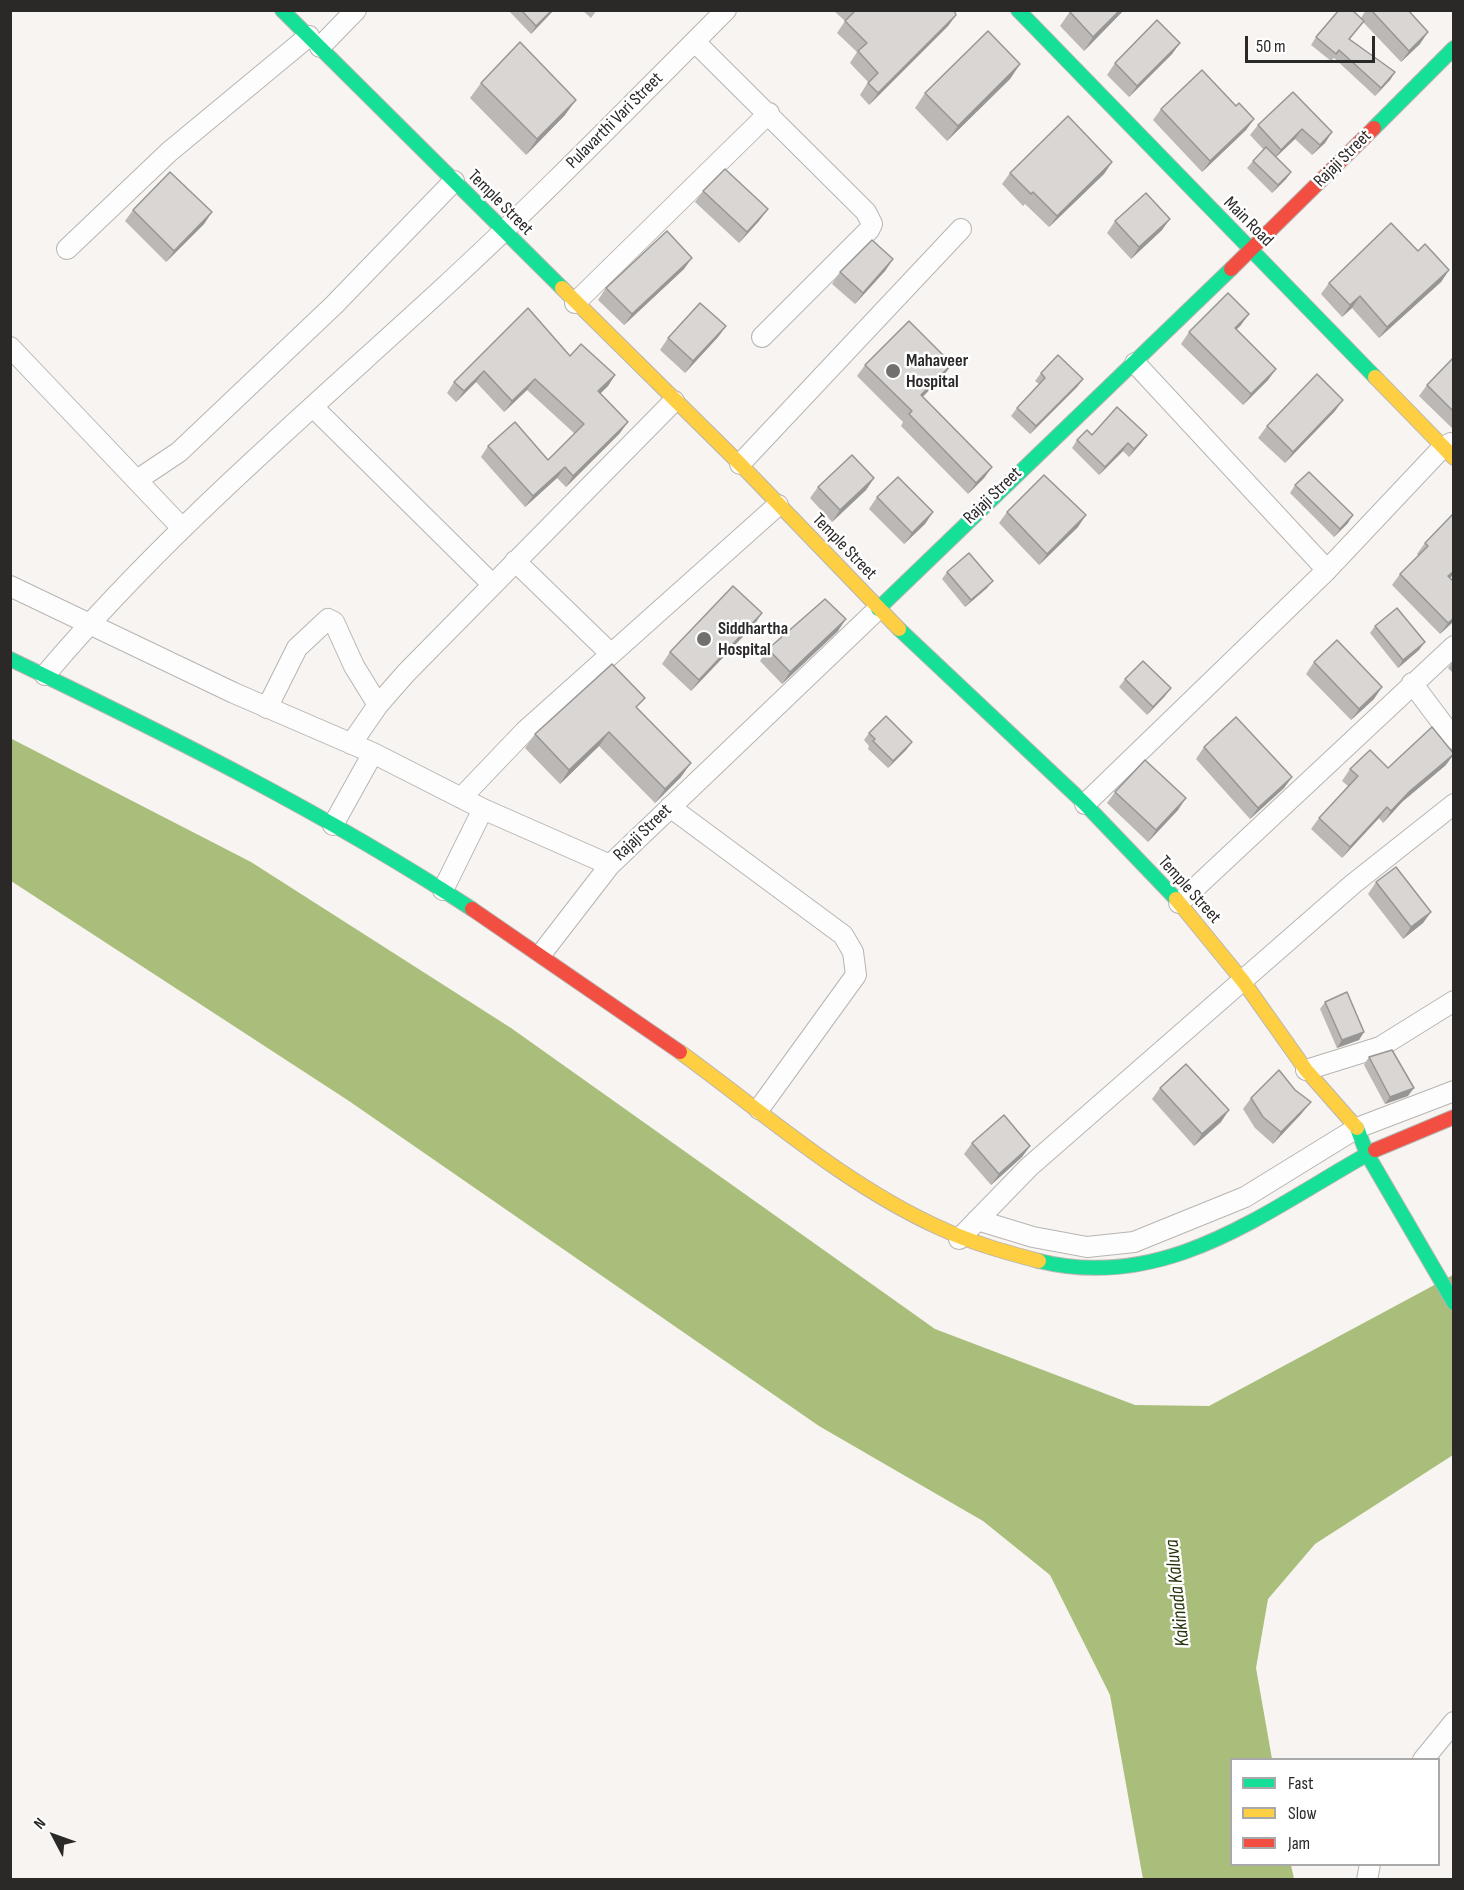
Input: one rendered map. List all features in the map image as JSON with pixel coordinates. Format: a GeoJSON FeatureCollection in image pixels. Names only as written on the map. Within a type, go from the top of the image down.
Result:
{"type":"FeatureCollection","features":[{"type":"Feature","properties":{"kind":"main road","name":"Temple Street"},"geometry":{"type":"LineString","coordinates":[[282,10],[575,303],[740,464],[878,609],[1084,804],[1179,903],[1243,981],[1306,1070],[1357,1128]]}},
{"type":"Feature","properties":{"kind":"main road","name":"Main Road"},"geometry":{"type":"LineString","coordinates":[[1018,10],[1251,250],[1450,449]]}},
{"type":"Feature","properties":{"kind":"main road","name":"Rajaji Street"},"geometry":{"type":"LineString","coordinates":[[878,609],[1056,434],[1135,363],[1454,48]]}},
{"type":"Feature","properties":{"kind":"main road"},"geometry":{"type":"LineString","coordinates":[[10,659],[217,759],[333,825],[443,890],[542,954],[894,1204],[959,1239],[1031,1262],[1102,1268],[1160,1260],[1206,1245],[1367,1154],[1454,1117]]}},
{"type":"Feature","properties":{"kind":"main road"},"geometry":{"type":"LineString","coordinates":[[1357,1128],[1367,1154],[1392,1193],[1454,1303]]}},
{"type":"Feature","properties":{"kind":"street"},"geometry":{"type":"LineString","coordinates":[[67,249],[169,152],[356,10]]}},
{"type":"Feature","properties":{"kind":"street","name":"Pulavarthi Vari Street"},"geometry":{"type":"LineString","coordinates":[[45,675],[90,623],[182,528],[504,232],[726,10]]}},
{"type":"Feature","properties":{"kind":"street"},"geometry":{"type":"LineString","coordinates":[[695,42],[769,113],[866,212],[872,224],[869,230],[762,337]]}},
{"type":"Feature","properties":{"kind":"street"},"geometry":{"type":"LineString","coordinates":[[575,303],[769,113]]}},
{"type":"Feature","properties":{"kind":"street"},"geometry":{"type":"LineString","coordinates":[[137,480],[179,452],[334,305],[454,182]]}},
{"type":"Feature","properties":{"kind":"street"},"geometry":{"type":"LineString","coordinates":[[740,464],[961,229]]}},
{"type":"Feature","properties":{"kind":"street"},"geometry":{"type":"LineString","coordinates":[[10,347],[182,528]]}},
{"type":"Feature","properties":{"kind":"street"},"geometry":{"type":"LineString","coordinates":[[1135,363],[1327,570]]}},
{"type":"Feature","properties":{"kind":"street"},"geometry":{"type":"LineString","coordinates":[[351,744],[378,705],[515,561],[674,401]]}},
{"type":"Feature","properties":{"kind":"street"},"geometry":{"type":"LineString","coordinates":[[314,407],[492,585]]}},
{"type":"Feature","properties":{"kind":"street"},"geometry":{"type":"LineString","coordinates":[[1084,804],[1450,449]]}},
{"type":"Feature","properties":{"kind":"street"},"geometry":{"type":"LineString","coordinates":[[461,798],[525,731],[778,505]]}},
{"type":"Feature","properties":{"kind":"street"},"geometry":{"type":"LineString","coordinates":[[515,561],[611,654]]}},
{"type":"Feature","properties":{"kind":"street"},"geometry":{"type":"LineString","coordinates":[[10,586],[267,708],[373,753],[483,809],[610,865]]}},
{"type":"Feature","properties":{"kind":"street","name":"Rajaji Street"},"geometry":{"type":"LineString","coordinates":[[542,954],[610,865],[878,609]]}},
{"type":"Feature","properties":{"kind":"street"},"geometry":{"type":"LineString","coordinates":[[267,708],[297,648],[328,619],[334,622],[354,666],[378,705]]}},
{"type":"Feature","properties":{"kind":"street"},"geometry":{"type":"LineString","coordinates":[[1179,903],[1454,646]]}},
{"type":"Feature","properties":{"kind":"street"},"geometry":{"type":"LineString","coordinates":[[1412,683],[1454,739]]}},
{"type":"Feature","properties":{"kind":"street"},"geometry":{"type":"LineString","coordinates":[[333,825],[373,753]]}},
{"type":"Feature","properties":{"kind":"street"},"geometry":{"type":"LineString","coordinates":[[959,1239],[1029,1167],[1353,884],[1454,804]]}},
{"type":"Feature","properties":{"kind":"street"},"geometry":{"type":"LineString","coordinates":[[670,807],[843,935],[853,952],[856,975],[759,1109]]}},
{"type":"Feature","properties":{"kind":"street"},"geometry":{"type":"LineString","coordinates":[[443,890],[483,809]]}},
{"type":"Feature","properties":{"kind":"street"},"geometry":{"type":"LineString","coordinates":[[1306,1070],[1380,1047],[1454,1001]]}},
{"type":"Feature","properties":{"kind":"street"},"geometry":{"type":"LineString","coordinates":[[977,1220],[1033,1237],[1087,1247],[1134,1242],[1245,1197],[1357,1128],[1454,1091]]}},
{"type":"Feature","properties":{"kind":"street"},"geometry":{"type":"LineString","coordinates":[[1425,1758],[1454,1722]]}},
{"type":"Feature","properties":{"kind":"water","name":"Kakinada Kaluva"},"geometry":{"type":"Polygon","coordinates":[[[10,738],[251,862],[511,1028],[935,1329],[1135,1405],[1209,1406],[1453,1275],[1453,1455],[1315,1544],[1268,1599],[1256,1668],[1272,1758],[1230,1758],[1230,1866],[1291,1866],[1294,1879],[1143,1879],[1110,1695],[1050,1575],[983,1521],[819,1426],[349,1101],[11,881],[10,738]]]}},
{"type":"Feature","properties":{"kind":"building"},"geometry":{"type":"Polygon","coordinates":[[[521,10],[552,10],[536,26],[521,10]]]}},
{"type":"Feature","properties":{"kind":"building"},"geometry":{"type":"Polygon","coordinates":[[[854,10],[954,10],[956,15],[878,93],[868,83],[878,73],[858,51],[867,43],[845,21],[854,10]]]}},
{"type":"Feature","properties":{"kind":"building"},"geometry":{"type":"Polygon","coordinates":[[[1071,10],[1120,10],[1093,37],[1070,12],[1071,10]]]}},
{"type":"Feature","properties":{"kind":"building"},"geometry":{"type":"Polygon","coordinates":[[[1339,10],[1352,10],[1364,21],[1349,39],[1395,72],[1381,88],[1339,50],[1336,54],[1316,37],[1339,10]]]}},
{"type":"Feature","properties":{"kind":"building"},"geometry":{"type":"Polygon","coordinates":[[[1371,10],[1408,10],[1428,32],[1409,51],[1371,10]]]}},
{"type":"Feature","properties":{"kind":"building"},"geometry":{"type":"Polygon","coordinates":[[[1157,20],[1180,43],[1137,86],[1115,63],[1157,20]]]}},
{"type":"Feature","properties":{"kind":"building"},"geometry":{"type":"Polygon","coordinates":[[[988,31],[1020,64],[958,126],[925,93],[988,31]]]}},
{"type":"Feature","properties":{"kind":"building"},"geometry":{"type":"Polygon","coordinates":[[[520,42],[576,100],[537,139],[481,83],[520,42]]]}},
{"type":"Feature","properties":{"kind":"building"},"geometry":{"type":"Polygon","coordinates":[[[1202,70],[1236,106],[1239,103],[1254,119],[1210,161],[1161,109],[1202,70]]]}},
{"type":"Feature","properties":{"kind":"building"},"geometry":{"type":"Polygon","coordinates":[[[1293,92],[1332,132],[1320,145],[1302,129],[1281,150],[1258,125],[1293,92]]]}},
{"type":"Feature","properties":{"kind":"building"},"geometry":{"type":"Polygon","coordinates":[[[1068,116],[1112,162],[1057,216],[1010,173],[1068,116]]]}},
{"type":"Feature","properties":{"kind":"building"},"geometry":{"type":"Polygon","coordinates":[[[1266,147],[1291,172],[1278,185],[1253,161],[1266,147]]]}},
{"type":"Feature","properties":{"kind":"building"},"geometry":{"type":"Polygon","coordinates":[[[725,169],[768,209],[747,232],[703,191],[725,169]]]}},
{"type":"Feature","properties":{"kind":"building"},"geometry":{"type":"Polygon","coordinates":[[[170,172],[212,212],[174,251],[133,210],[170,172]]]}},
{"type":"Feature","properties":{"kind":"building"},"geometry":{"type":"Polygon","coordinates":[[[1146,193],[1170,219],[1139,247],[1115,221],[1146,193]]]}},
{"type":"Feature","properties":{"kind":"building"},"geometry":{"type":"Polygon","coordinates":[[[1391,223],[1418,251],[1425,244],[1449,270],[1387,327],[1360,296],[1350,305],[1329,283],[1391,223]]]}},
{"type":"Feature","properties":{"kind":"building"},"geometry":{"type":"Polygon","coordinates":[[[667,231],[692,258],[632,314],[606,288],[667,231]]]}},
{"type":"Feature","properties":{"kind":"building"},"geometry":{"type":"Polygon","coordinates":[[[872,240],[893,259],[863,293],[840,272],[872,240]]]}},
{"type":"Feature","properties":{"kind":"building"},"geometry":{"type":"Polygon","coordinates":[[[1228,293],[1249,314],[1235,328],[1276,369],[1251,394],[1189,332],[1228,293]]]}},
{"type":"Feature","properties":{"kind":"building"},"geometry":{"type":"Polygon","coordinates":[[[700,303],[726,326],[693,361],[668,338],[700,303]]]}},
{"type":"Feature","properties":{"kind":"building"},"geometry":{"type":"Polygon","coordinates":[[[528,308],[570,356],[581,344],[615,375],[598,391],[628,422],[573,476],[565,467],[533,496],[488,446],[515,422],[548,460],[584,424],[535,379],[512,401],[484,371],[464,391],[454,382],[528,308]]]}},
{"type":"Feature","properties":{"kind":"building"},"geometry":{"type":"Polygon","coordinates":[[[909,321],[952,364],[921,395],[992,467],[976,483],[909,414],[912,411],[865,365],[909,321]]]}},
{"type":"Feature","properties":{"kind":"building"},"geometry":{"type":"Polygon","coordinates":[[[1058,355],[1083,379],[1036,426],[1017,408],[1045,378],[1041,373],[1058,355]]]}},
{"type":"Feature","properties":{"kind":"building"},"geometry":{"type":"Polygon","coordinates":[[[1454,357],[1454,412],[1427,385],[1454,357]]]}},
{"type":"Feature","properties":{"kind":"building"},"geometry":{"type":"Polygon","coordinates":[[[1317,374],[1343,400],[1293,452],[1267,426],[1317,374]]]}},
{"type":"Feature","properties":{"kind":"building"},"geometry":{"type":"Polygon","coordinates":[[[1117,407],[1147,435],[1134,449],[1128,443],[1105,467],[1077,440],[1087,430],[1092,435],[1117,407]]]}},
{"type":"Feature","properties":{"kind":"building"},"geometry":{"type":"Polygon","coordinates":[[[852,455],[874,478],[840,510],[818,487],[852,455]]]}},
{"type":"Feature","properties":{"kind":"building"},"geometry":{"type":"Polygon","coordinates":[[[1309,472],[1353,515],[1340,529],[1295,485],[1309,472]]]}},
{"type":"Feature","properties":{"kind":"building"},"geometry":{"type":"Polygon","coordinates":[[[1044,475],[1086,515],[1047,554],[1007,512],[1044,475]]]}},
{"type":"Feature","properties":{"kind":"building"},"geometry":{"type":"Polygon","coordinates":[[[898,477],[933,512],[912,533],[877,497],[898,477]]]}},
{"type":"Feature","properties":{"kind":"building"},"geometry":{"type":"Polygon","coordinates":[[[1453,514],[1454,571],[1448,576],[1454,582],[1454,618],[1448,623],[1400,574],[1428,546],[1425,543],[1453,514]]]}},
{"type":"Feature","properties":{"kind":"building"},"geometry":{"type":"Polygon","coordinates":[[[969,553],[993,581],[971,600],[947,572],[969,553]]]}},
{"type":"Feature","properties":{"kind":"building"},"geometry":{"type":"Polygon","coordinates":[[[733,586],[762,613],[699,680],[670,652],[733,586]]]}},
{"type":"Feature","properties":{"kind":"building"},"geometry":{"type":"Polygon","coordinates":[[[825,599],[846,619],[790,672],[768,649],[825,599]]]}},
{"type":"Feature","properties":{"kind":"building"},"geometry":{"type":"Polygon","coordinates":[[[1397,608],[1425,642],[1403,660],[1375,626],[1397,608]]]}},
{"type":"Feature","properties":{"kind":"building"},"geometry":{"type":"Polygon","coordinates":[[[1337,640],[1382,687],[1359,709],[1314,662],[1337,640]]]}},
{"type":"Feature","properties":{"kind":"building"},"geometry":{"type":"Polygon","coordinates":[[[1143,661],[1171,688],[1153,707],[1125,679],[1143,661]]]}},
{"type":"Feature","properties":{"kind":"building"},"geometry":{"type":"Polygon","coordinates":[[[612,664],[645,698],[636,707],[691,763],[665,789],[609,732],[569,770],[535,734],[612,664]]]}},
{"type":"Feature","properties":{"kind":"building"},"geometry":{"type":"Polygon","coordinates":[[[886,716],[912,742],[893,761],[873,741],[875,739],[869,733],[886,716]]]}},
{"type":"Feature","properties":{"kind":"building"},"geometry":{"type":"Polygon","coordinates":[[[1236,717],[1292,777],[1258,808],[1204,747],[1236,717]]]}},
{"type":"Feature","properties":{"kind":"building"},"geometry":{"type":"Polygon","coordinates":[[[1432,727],[1454,754],[1410,791],[1391,811],[1387,807],[1350,847],[1319,818],[1358,776],[1350,769],[1370,750],[1388,768],[1432,727]]]}},
{"type":"Feature","properties":{"kind":"building"},"geometry":{"type":"Polygon","coordinates":[[[1145,760],[1186,798],[1156,830],[1115,792],[1145,760]]]}},
{"type":"Feature","properties":{"kind":"building"},"geometry":{"type":"Polygon","coordinates":[[[1396,867],[1431,912],[1411,927],[1376,882],[1396,867]]]}},
{"type":"Feature","properties":{"kind":"building"},"geometry":{"type":"Polygon","coordinates":[[[1347,992],[1364,1032],[1342,1040],[1325,1002],[1347,992]]]}},
{"type":"Feature","properties":{"kind":"building"},"geometry":{"type":"Polygon","coordinates":[[[1392,1050],[1414,1088],[1390,1097],[1369,1057],[1392,1050]]]}},
{"type":"Feature","properties":{"kind":"building"},"geometry":{"type":"Polygon","coordinates":[[[1186,1064],[1229,1110],[1202,1134],[1160,1088],[1186,1064]]]}},
{"type":"Feature","properties":{"kind":"building"},"geometry":{"type":"Polygon","coordinates":[[[1279,1070],[1295,1090],[1311,1102],[1281,1132],[1263,1117],[1251,1098],[1279,1070]]]}},
{"type":"Feature","properties":{"kind":"building"},"geometry":{"type":"Polygon","coordinates":[[[1004,1115],[1030,1146],[999,1174],[972,1143],[1004,1115]]]}},
{"type":"Feature","properties":{"kind":"traffic: fast"},"geometry":{"type":"LineString","coordinates":[[282,10],[562,288]]}},
{"type":"Feature","properties":{"kind":"traffic: fast"},"geometry":{"type":"LineString","coordinates":[[1018,10],[1375,377]]}},
{"type":"Feature","properties":{"kind":"traffic: fast"},"geometry":{"type":"LineString","coordinates":[[1374,128],[1454,48]]}},
{"type":"Feature","properties":{"kind":"traffic: fast"},"geometry":{"type":"LineString","coordinates":[[878,609],[1231,269]]}},
{"type":"Feature","properties":{"kind":"traffic: fast"},"geometry":{"type":"LineString","coordinates":[[899,629],[1085,804],[1176,899]]}},
{"type":"Feature","properties":{"kind":"traffic: fast"},"geometry":{"type":"LineString","coordinates":[[10,659],[245,776],[360,840],[472,909]]}},
{"type":"Feature","properties":{"kind":"traffic: fast"},"geometry":{"type":"LineString","coordinates":[[1357,1128],[1367,1154],[1454,1303]]}},
{"type":"Feature","properties":{"kind":"traffic: fast"},"geometry":{"type":"LineString","coordinates":[[1039,1261],[1086,1268],[1131,1265],[1174,1255],[1216,1239],[1256,1219],[1375,1150]]}},
{"type":"Feature","properties":{"kind":"traffic: slow"},"geometry":{"type":"LineString","coordinates":[[562,288],[740,464],[899,629]]}},
{"type":"Feature","properties":{"kind":"traffic: slow"},"geometry":{"type":"LineString","coordinates":[[1375,377],[1454,458]]}},
{"type":"Feature","properties":{"kind":"traffic: slow"},"geometry":{"type":"LineString","coordinates":[[1176,899],[1243,981],[1306,1070],[1357,1128]]}},
{"type":"Feature","properties":{"kind":"traffic: slow"},"geometry":{"type":"LineString","coordinates":[[680,1052],[838,1170],[905,1211],[989,1247],[1039,1261]]}},
{"type":"Feature","properties":{"kind":"traffic: jam"},"geometry":{"type":"LineString","coordinates":[[1231,269],[1374,128]]}},
{"type":"Feature","properties":{"kind":"traffic: jam"},"geometry":{"type":"LineString","coordinates":[[472,909],[680,1052]]}},
{"type":"Feature","properties":{"kind":"traffic: jam"},"geometry":{"type":"LineString","coordinates":[[1375,1150],[1454,1117]]}},
{"type":"Feature","properties":{"kind":"place","name":"Mahaveer Hospital"},"geometry":{"type":"Point","coordinates":[893,371]}},
{"type":"Feature","properties":{"kind":"place","name":"Siddhartha Hospital"},"geometry":{"type":"Point","coordinates":[704,639]}}]}
